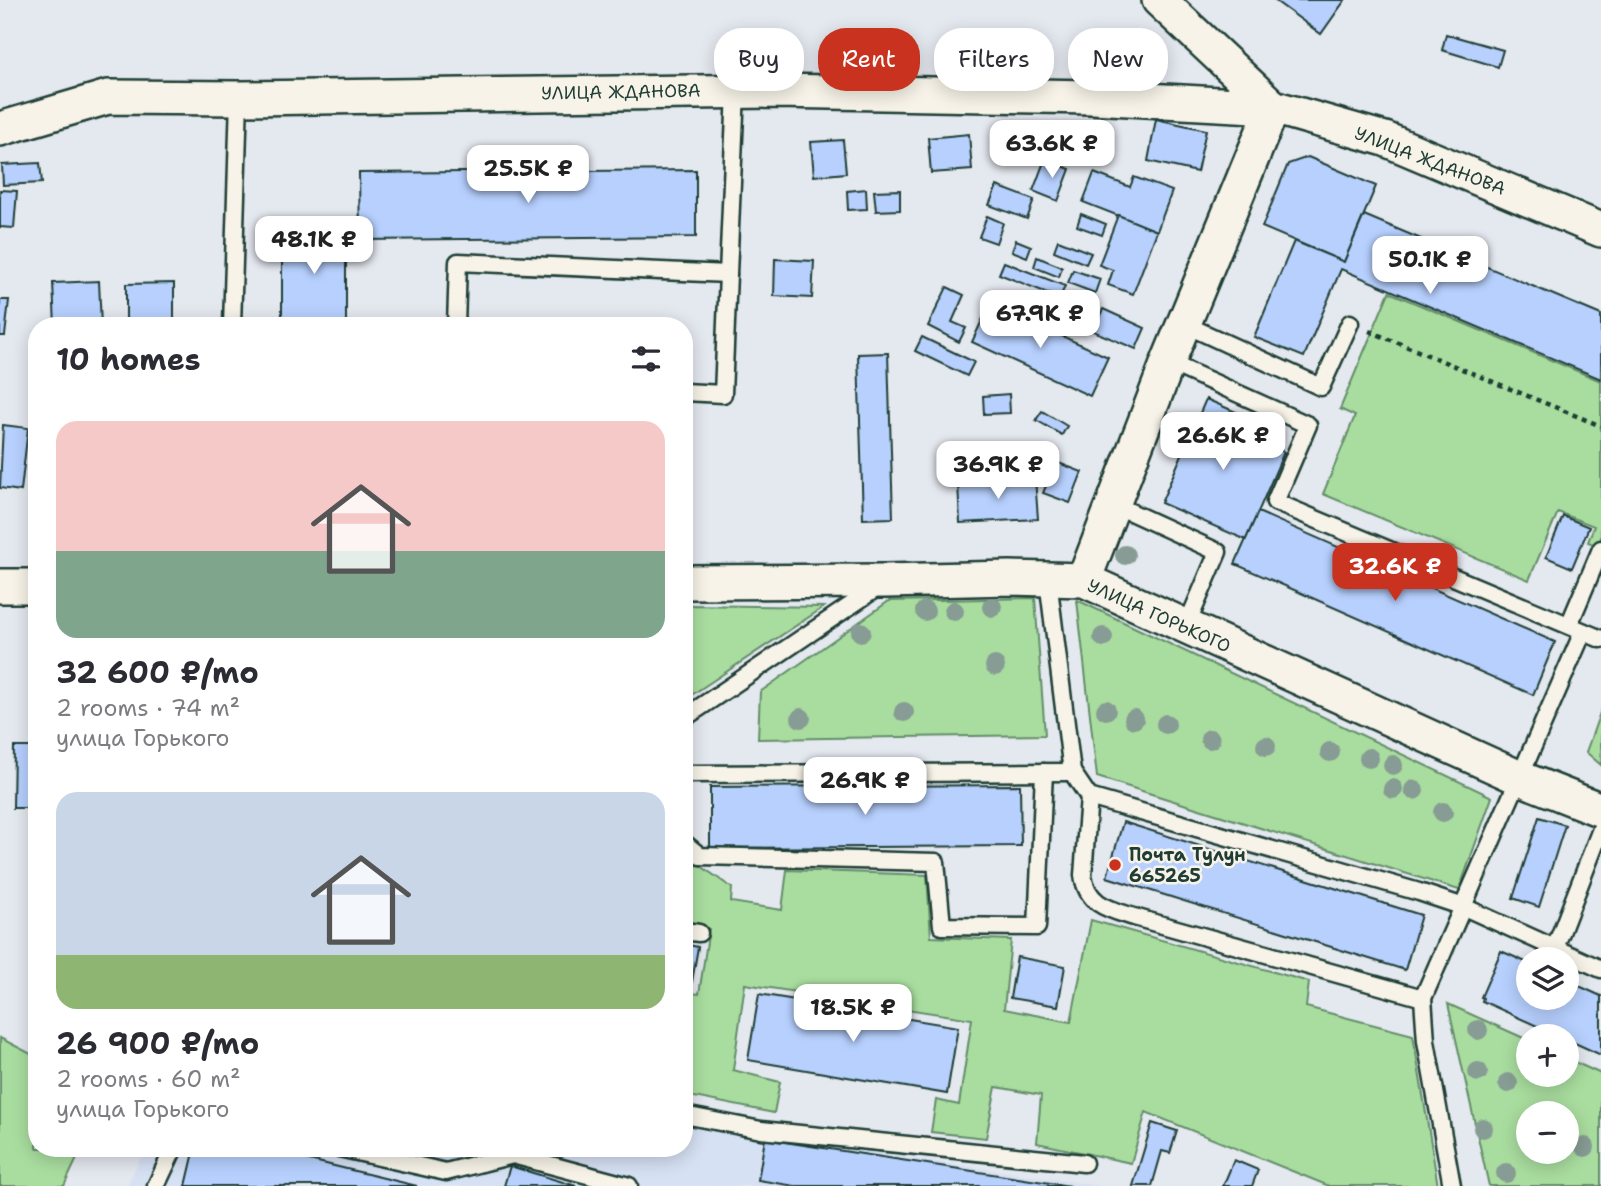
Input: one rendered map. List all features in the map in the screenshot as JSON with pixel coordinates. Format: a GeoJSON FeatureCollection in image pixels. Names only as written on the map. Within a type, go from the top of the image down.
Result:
{"type":"FeatureCollection","features":[{"type":"Feature","properties":{"kind":"street"},"geometry":{"type":"LineString","coordinates":[[1084,580],[1168,362],[1273,107],[1159,0]]}},
{"type":"Feature","properties":{"kind":"street","name":"УЛИЦА ЖДАНОВА"},"geometry":{"type":"LineString","coordinates":[[0,129],[108,97],[239,98],[736,91],[1092,97],[1273,107],[1385,139],[1601,230]]}},
{"type":"Feature","properties":{"kind":"street","name":"УЛИЦА ГОРЬКОГО"},"geometry":{"type":"LineString","coordinates":[[693,582],[886,582],[1010,578],[1084,580],[1520,778],[1601,810]]}},
{"type":"Feature","properties":{"kind":"street"},"geometry":{"type":"LineString","coordinates":[[0,586],[28,586]]}},
{"type":"Feature","properties":{"kind":"lane"},"geometry":{"type":"LineString","coordinates":[[693,392],[723,394],[736,91]]}},
{"type":"Feature","properties":{"kind":"lane"},"geometry":{"type":"LineString","coordinates":[[232,317],[239,98]]}},
{"type":"Feature","properties":{"kind":"lane"},"geometry":{"type":"LineString","coordinates":[[456,317],[458,262],[728,274]]}},
{"type":"Feature","properties":{"kind":"lane"},"geometry":{"type":"LineString","coordinates":[[1184,324],[1321,387],[1350,323]]}},
{"type":"Feature","properties":{"kind":"lane"},"geometry":{"type":"LineString","coordinates":[[1168,362],[1308,425],[1275,502],[1601,639]]}},
{"type":"Feature","properties":{"kind":"lane"},"geometry":{"type":"LineString","coordinates":[[1113,504],[1218,552],[1186,627]]}},
{"type":"Feature","properties":{"kind":"lane"},"geometry":{"type":"LineString","coordinates":[[1452,1186],[1426,1041],[1423,998],[1520,778],[1576,628],[1601,549]]}},
{"type":"Feature","properties":{"kind":"lane"},"geometry":{"type":"LineString","coordinates":[[1048,580],[1072,772],[1089,797],[1083,875],[1085,886],[1096,903],[1134,917],[1423,998]]}},
{"type":"Feature","properties":{"kind":"lane"},"geometry":{"type":"LineString","coordinates":[[693,713],[886,582]]}},
{"type":"Feature","properties":{"kind":"lane"},"geometry":{"type":"LineString","coordinates":[[693,850],[700,856],[936,862],[942,926],[1037,926],[1044,772]]}},
{"type":"Feature","properties":{"kind":"lane"},"geometry":{"type":"LineString","coordinates":[[693,774],[1072,772]]}},
{"type":"Feature","properties":{"kind":"lane"},"geometry":{"type":"LineString","coordinates":[[1089,797],[1419,892],[1464,907],[1553,947]]}},
{"type":"Feature","properties":{"kind":"lane"},"geometry":{"type":"LineString","coordinates":[[1555,947],[1601,829]]}},
{"type":"Feature","properties":{"kind":"lane"},"geometry":{"type":"LineString","coordinates":[[1579,959],[1601,969]]}},
{"type":"Feature","properties":{"kind":"lane"},"geometry":{"type":"LineString","coordinates":[[693,1117],[761,1130],[1084,1163]]}},
{"type":"Feature","properties":{"kind":"lane"},"geometry":{"type":"LineString","coordinates":[[156,1186],[170,1157]]}},
{"type":"Feature","properties":{"kind":"lane"},"geometry":{"type":"LineString","coordinates":[[379,1157],[446,1172],[505,1157]]}},
{"type":"Feature","properties":{"kind":"lane"},"geometry":{"type":"LineString","coordinates":[[520,1157],[629,1186]]}},
{"type":"Feature","properties":{"kind":"path"},"geometry":{"type":"LineString","coordinates":[[1350,323],[1601,426]]}},
{"type":"Feature","properties":{"kind":"shaded area"},"geometry":{"type":"Polygon","coordinates":[[[693,1124],[1100,1186],[127,1186],[141,1157],[693,1157],[693,1124]]]}},
{"type":"Feature","properties":{"kind":"green space"},"geometry":{"type":"Polygon","coordinates":[[[1389,292],[1601,381],[1601,547],[1588,542],[1594,526],[1558,512],[1529,580],[1323,494],[1355,416],[1340,409],[1389,292]]]}},
{"type":"Feature","properties":{"kind":"green space"},"geometry":{"type":"Polygon","coordinates":[[[1035,598],[1045,735],[758,739],[760,692],[889,601],[1035,598]]]}},
{"type":"Feature","properties":{"kind":"green space"},"geometry":{"type":"Polygon","coordinates":[[[1077,600],[1492,797],[1459,890],[1097,777],[1077,600]]]}},
{"type":"Feature","properties":{"kind":"green space"},"geometry":{"type":"Polygon","coordinates":[[[693,605],[824,607],[693,694],[693,605]]]}},
{"type":"Feature","properties":{"kind":"green space"},"geometry":{"type":"Polygon","coordinates":[[[1601,710],[1601,765],[1586,752],[1601,710]]]}},
{"type":"Feature","properties":{"kind":"green space"},"geometry":{"type":"Polygon","coordinates":[[[693,860],[732,888],[731,902],[782,910],[787,870],[927,875],[931,937],[1011,940],[1004,1009],[1071,1022],[1091,920],[1309,982],[1306,1007],[1413,1035],[1438,1186],[1329,1186],[1146,1112],[1131,1163],[1037,1143],[1041,1095],[996,1087],[986,1138],[931,1132],[936,1100],[959,1105],[972,1019],[745,984],[733,1070],[780,1082],[774,1113],[693,1097],[693,993],[699,994],[709,929],[693,925],[693,860]]]}},
{"type":"Feature","properties":{"kind":"green space"},"geometry":{"type":"Polygon","coordinates":[[[1448,1004],[1516,1035],[1516,1087],[1579,1087],[1579,1064],[1601,1074],[1601,1186],[1489,1186],[1448,1004]]]}},
{"type":"Feature","properties":{"kind":"green space"},"geometry":{"type":"Polygon","coordinates":[[[0,1038],[28,1052],[28,1157],[78,1157],[64,1186],[0,1186],[0,1038]]]}},
{"type":"Feature","properties":{"kind":"building"},"geometry":{"type":"Polygon","coordinates":[[[1274,0],[1345,0],[1321,34],[1274,0]]]}},
{"type":"Feature","properties":{"kind":"building"},"geometry":{"type":"Polygon","coordinates":[[[1446,34],[1503,50],[1498,67],[1442,50],[1446,34]]]}},
{"type":"Feature","properties":{"kind":"building"},"geometry":{"type":"Polygon","coordinates":[[[1156,119],[1206,130],[1197,172],[1148,161],[1156,119]]]}},
{"type":"Feature","properties":{"kind":"building"},"geometry":{"type":"Polygon","coordinates":[[[969,134],[972,170],[931,173],[928,138],[969,134]]]}},
{"type":"Feature","properties":{"kind":"building"},"geometry":{"type":"Polygon","coordinates":[[[843,140],[846,173],[814,176],[811,142],[843,140]]]}},
{"type":"Feature","properties":{"kind":"building"},"geometry":{"type":"Polygon","coordinates":[[[1308,157],[1376,186],[1344,262],[1262,227],[1288,164],[1308,157]]]}},
{"type":"Feature","properties":{"kind":"building"},"geometry":{"type":"Polygon","coordinates":[[[1045,159],[1070,169],[1058,201],[1033,191],[1045,159]]]}},
{"type":"Feature","properties":{"kind":"building"},"geometry":{"type":"Polygon","coordinates":[[[40,163],[42,183],[3,185],[2,165],[40,163]]]}},
{"type":"Feature","properties":{"kind":"building"},"geometry":{"type":"Polygon","coordinates":[[[696,170],[696,237],[360,240],[359,173],[696,170]]]}},
{"type":"Feature","properties":{"kind":"building"},"geometry":{"type":"Polygon","coordinates":[[[1094,173],[1130,187],[1134,177],[1172,191],[1157,231],[1083,202],[1094,173]]]}},
{"type":"Feature","properties":{"kind":"building"},"geometry":{"type":"Polygon","coordinates":[[[997,186],[1034,200],[1027,219],[989,205],[997,186]]]}},
{"type":"Feature","properties":{"kind":"building"},"geometry":{"type":"Polygon","coordinates":[[[866,189],[867,209],[848,210],[847,191],[866,189]]]}},
{"type":"Feature","properties":{"kind":"building"},"geometry":{"type":"Polygon","coordinates":[[[0,190],[17,191],[14,228],[0,227],[0,190]]]}},
{"type":"Feature","properties":{"kind":"building"},"geometry":{"type":"Polygon","coordinates":[[[900,190],[900,210],[876,211],[874,191],[900,190]]]}},
{"type":"Feature","properties":{"kind":"building"},"geometry":{"type":"Polygon","coordinates":[[[1081,214],[1106,224],[1102,235],[1077,226],[1081,214]]]}},
{"type":"Feature","properties":{"kind":"building"},"geometry":{"type":"Polygon","coordinates":[[[1118,215],[1157,231],[1133,294],[1108,285],[1113,270],[1099,265],[1118,215]]]}},
{"type":"Feature","properties":{"kind":"building"},"geometry":{"type":"Polygon","coordinates":[[[1364,215],[1601,315],[1601,379],[1341,269],[1304,357],[1254,337],[1294,241],[1344,262],[1364,215]]]}},
{"type":"Feature","properties":{"kind":"building"},"geometry":{"type":"Polygon","coordinates":[[[987,216],[1003,223],[996,243],[979,237],[987,216]]]}},
{"type":"Feature","properties":{"kind":"building"},"geometry":{"type":"Polygon","coordinates":[[[282,226],[346,226],[346,317],[282,317],[282,226]]]}},
{"type":"Feature","properties":{"kind":"building"},"geometry":{"type":"Polygon","coordinates":[[[1016,240],[1031,246],[1027,257],[1012,251],[1016,240]]]}},
{"type":"Feature","properties":{"kind":"building"},"geometry":{"type":"Polygon","coordinates":[[[1058,240],[1091,253],[1086,264],[1054,251],[1058,240]]]}},
{"type":"Feature","properties":{"kind":"building"},"geometry":{"type":"Polygon","coordinates":[[[1037,257],[1062,267],[1059,277],[1034,267],[1037,257]]]}},
{"type":"Feature","properties":{"kind":"building"},"geometry":{"type":"Polygon","coordinates":[[[775,259],[814,261],[812,298],[774,296],[775,259]]]}},
{"type":"Feature","properties":{"kind":"building"},"geometry":{"type":"Polygon","coordinates":[[[1004,262],[1065,286],[1060,298],[999,274],[1004,262]]]}},
{"type":"Feature","properties":{"kind":"building"},"geometry":{"type":"Polygon","coordinates":[[[1073,270],[1100,279],[1095,293],[1068,283],[1073,270]]]}},
{"type":"Feature","properties":{"kind":"building"},"geometry":{"type":"Polygon","coordinates":[[[99,281],[101,317],[55,317],[53,283],[99,281]]]}},
{"type":"Feature","properties":{"kind":"building"},"geometry":{"type":"Polygon","coordinates":[[[174,283],[174,317],[126,317],[126,284],[174,283]]]}},
{"type":"Feature","properties":{"kind":"building"},"geometry":{"type":"Polygon","coordinates":[[[947,287],[964,295],[952,322],[966,328],[959,342],[928,326],[947,287]]]}},
{"type":"Feature","properties":{"kind":"building"},"geometry":{"type":"Polygon","coordinates":[[[0,300],[9,300],[5,336],[0,336],[0,300]]]}},
{"type":"Feature","properties":{"kind":"building"},"geometry":{"type":"Polygon","coordinates":[[[990,303],[1108,357],[1090,396],[972,342],[990,303]]]}},
{"type":"Feature","properties":{"kind":"building"},"geometry":{"type":"Polygon","coordinates":[[[1103,309],[1145,328],[1136,349],[1093,331],[1103,309]]]}},
{"type":"Feature","properties":{"kind":"building"},"geometry":{"type":"Polygon","coordinates":[[[922,337],[974,362],[967,376],[915,351],[922,337]]]}},
{"type":"Feature","properties":{"kind":"building"},"geometry":{"type":"Polygon","coordinates":[[[888,353],[893,518],[863,519],[858,354],[888,353]]]}},
{"type":"Feature","properties":{"kind":"building"},"geometry":{"type":"Polygon","coordinates":[[[1009,394],[1010,413],[984,414],[983,396],[1009,394]]]}},
{"type":"Feature","properties":{"kind":"building"},"geometry":{"type":"Polygon","coordinates":[[[1206,399],[1252,419],[1245,435],[1284,452],[1246,540],[1161,503],[1206,399]]]}},
{"type":"Feature","properties":{"kind":"building"},"geometry":{"type":"Polygon","coordinates":[[[1042,411],[1067,426],[1062,435],[1036,420],[1042,411]]]}},
{"type":"Feature","properties":{"kind":"building"},"geometry":{"type":"Polygon","coordinates":[[[3,425],[28,428],[21,491],[0,488],[3,425]]]}},
{"type":"Feature","properties":{"kind":"building"},"geometry":{"type":"Polygon","coordinates":[[[1056,462],[1082,472],[1070,503],[1043,493],[1056,462]]]}},
{"type":"Feature","properties":{"kind":"building"},"geometry":{"type":"Polygon","coordinates":[[[1035,478],[1038,519],[960,523],[958,483],[1035,478]]]}},
{"type":"Feature","properties":{"kind":"building"},"geometry":{"type":"Polygon","coordinates":[[[1258,512],[1555,642],[1533,695],[1235,564],[1258,512]]]}},
{"type":"Feature","properties":{"kind":"building"},"geometry":{"type":"Polygon","coordinates":[[[1563,516],[1589,527],[1572,568],[1546,557],[1563,516]]]}},
{"type":"Feature","properties":{"kind":"building"},"geometry":{"type":"Polygon","coordinates":[[[14,747],[28,747],[28,808],[13,808],[14,747]]]}},
{"type":"Feature","properties":{"kind":"building"},"geometry":{"type":"Polygon","coordinates":[[[1020,785],[1021,846],[710,848],[710,787],[1020,785]]]}},
{"type":"Feature","properties":{"kind":"building"},"geometry":{"type":"Polygon","coordinates":[[[1539,817],[1565,825],[1539,907],[1513,898],[1539,817]]]}},
{"type":"Feature","properties":{"kind":"building"},"geometry":{"type":"Polygon","coordinates":[[[1123,822],[1421,915],[1405,970],[1107,877],[1123,822]]]}},
{"type":"Feature","properties":{"kind":"building"},"geometry":{"type":"Polygon","coordinates":[[[693,946],[698,947],[693,976],[693,946]]]}},
{"type":"Feature","properties":{"kind":"building"},"geometry":{"type":"Polygon","coordinates":[[[1501,951],[1516,958],[1516,1010],[1579,1010],[1579,986],[1601,996],[1601,1055],[1579,1045],[1579,1024],[1533,1024],[1482,1001],[1481,997],[1501,951]]]}},
{"type":"Feature","properties":{"kind":"building"},"geometry":{"type":"Polygon","coordinates":[[[1017,957],[1065,966],[1058,1006],[1010,998],[1017,957]]]}},
{"type":"Feature","properties":{"kind":"building"},"geometry":{"type":"Polygon","coordinates":[[[759,994],[958,1027],[947,1094],[748,1060],[759,994]]]}},
{"type":"Feature","properties":{"kind":"building"},"geometry":{"type":"Polygon","coordinates":[[[1152,1123],[1177,1131],[1170,1153],[1162,1151],[1152,1186],[1133,1186],[1152,1123]]]}},
{"type":"Feature","properties":{"kind":"building"},"geometry":{"type":"Polygon","coordinates":[[[765,1139],[1070,1186],[795,1186],[758,1180],[765,1139]]]}},
{"type":"Feature","properties":{"kind":"building"},"geometry":{"type":"Polygon","coordinates":[[[193,1157],[297,1157],[417,1186],[186,1186],[193,1157]]]}},
{"type":"Feature","properties":{"kind":"building"},"geometry":{"type":"Polygon","coordinates":[[[1234,1160],[1258,1170],[1252,1186],[1223,1186],[1234,1160]]]}},
{"type":"Feature","properties":{"kind":"building"},"geometry":{"type":"Polygon","coordinates":[[[510,1166],[576,1186],[504,1186],[510,1166]]]}},
{"type":"Feature","properties":{"kind":"place","name":"Почта Тулун 665265"},"geometry":{"type":"Point","coordinates":[1115,865]}}]}
